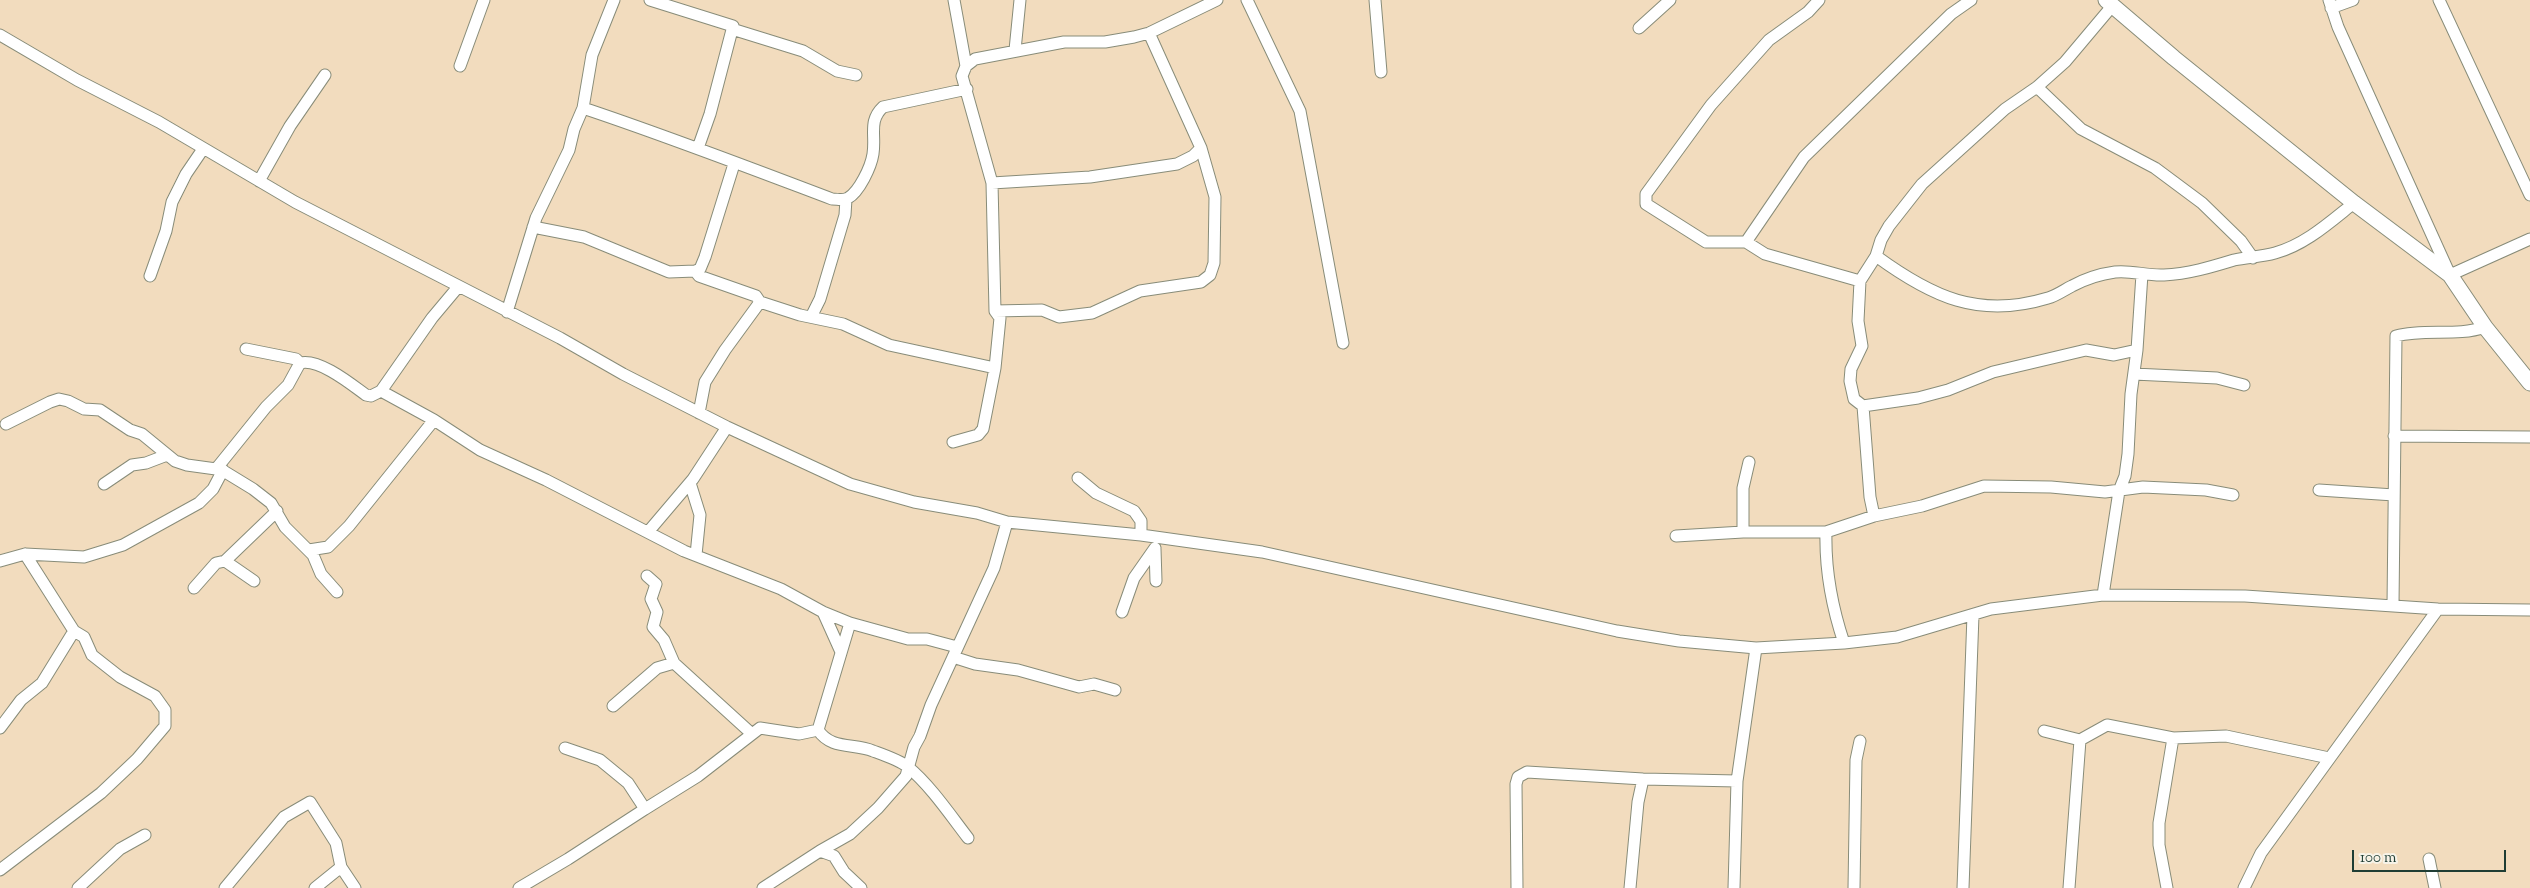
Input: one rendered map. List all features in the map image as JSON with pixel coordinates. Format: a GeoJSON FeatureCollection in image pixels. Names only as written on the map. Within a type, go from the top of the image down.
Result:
{"type":"FeatureCollection","features":[{"type":"Feature","properties":{"kind":"street"},"geometry":{"type":"LineString","coordinates":[[460,66],[484,0]]}},
{"type":"Feature","properties":{"kind":"street"},"geometry":{"type":"LineString","coordinates":[[507,312],[533,227],[570,150],[574,129],[583,108],[592,55],[614,0]]}},
{"type":"Feature","properties":{"kind":"street"},"geometry":{"type":"LineString","coordinates":[[650,0],[733,26],[710,114],[698,148]]}},
{"type":"Feature","properties":{"kind":"street"},"geometry":{"type":"LineString","coordinates":[[954,0],[966,66]]}},
{"type":"Feature","properties":{"kind":"street"},"geometry":{"type":"LineString","coordinates":[[1015,50],[1020,0]]}},
{"type":"Feature","properties":{"kind":"street"},"geometry":{"type":"LineString","coordinates":[[953,442],[978,435],[983,429],[995,368],[1000,318],[995,311],[992,183],[962,76],[966,66],[975,58],[1015,50],[1064,42],[1105,42],[1149,33],[1217,0]]}},
{"type":"Feature","properties":{"kind":"street"},"geometry":{"type":"LineString","coordinates":[[1247,0],[1300,111],[1343,343]]}},
{"type":"Feature","properties":{"kind":"street"},"geometry":{"type":"LineString","coordinates":[[1376,0],[1381,72]]}},
{"type":"Feature","properties":{"kind":"street"},"geometry":{"type":"LineString","coordinates":[[1639,28],[1670,0]]}},
{"type":"Feature","properties":{"kind":"street"},"geometry":{"type":"LineString","coordinates":[[1819,0],[1808,12],[1768,40],[1711,105],[1646,194],[1646,204],[1698,239],[1711,244],[1746,242],[1765,254],[1860,281]]}},
{"type":"Feature","properties":{"kind":"street"},"geometry":{"type":"LineString","coordinates":[[1746,242],[1804,157],[1951,14],[1971,0]]}},
{"type":"Feature","properties":{"kind":"street"},"geometry":{"type":"LineString","coordinates":[[2353,0],[2330,4],[2338,28],[2450,275],[2485,327],[2530,383]]}},
{"type":"Feature","properties":{"kind":"street"},"geometry":{"type":"LineString","coordinates":[[2439,0],[2530,195]]}},
{"type":"Feature","properties":{"kind":"street"},"geometry":{"type":"LineString","coordinates":[[2137,350],[2114,355],[2086,350],[1993,372],[1948,390],[1925,396],[1863,406],[1854,399],[1850,382],[1851,369],[1862,346],[1858,321],[1860,281],[1876,256],[1880,240],[1889,226],[1922,184],[2005,109],[2037,87],[2065,62],[2110,2],[2174,58],[2354,203],[2450,275]]}},
{"type":"Feature","properties":{"kind":"street"},"geometry":{"type":"LineString","coordinates":[[732,29],[803,51],[836,71],[856,75]]}},
{"type":"Feature","properties":{"kind":"street"},"geometry":{"type":"LineString","coordinates":[[995,311],[1042,310],[1059,317],[1092,313],[1140,291],[1201,282],[1210,275],[1214,263],[1215,197],[1201,148],[1149,33]]}},
{"type":"Feature","properties":{"kind":"street"},"geometry":{"type":"LineString","coordinates":[[0,35],[259,181],[726,427],[850,484],[914,502],[977,513],[1007,522],[1140,535],[1155,542],[1290,556],[1617,631],[1679,641],[1756,648],[1844,643],[1897,637],[1990,610],[2103,595],[2245,596],[2438,609],[2530,610]]}},
{"type":"Feature","properties":{"kind":"street"},"geometry":{"type":"LineString","coordinates":[[259,181],[290,126],[325,75]]}},
{"type":"Feature","properties":{"kind":"street"},"geometry":{"type":"LineString","coordinates":[[2037,87],[2081,129],[2155,168],[2202,203],[2241,241],[2253,258]]}},
{"type":"Feature","properties":{"kind":"street"},"geometry":{"type":"LineString","coordinates":[[583,108],[698,148],[734,164],[832,199],[846,199],[853,194],[867,171],[873,155],[872,122],[876,114],[883,107],[967,89]]}},
{"type":"Feature","properties":{"kind":"street"},"geometry":{"type":"LineString","coordinates":[[992,183],[1090,177],[1178,164],[1201,148]]}},
{"type":"Feature","properties":{"kind":"street"},"geometry":{"type":"LineString","coordinates":[[150,276],[166,231],[172,202],[186,174],[203,149]]}},
{"type":"Feature","properties":{"kind":"street"},"geometry":{"type":"LineString","coordinates":[[533,227],[584,238],[662,270],[696,271],[700,269],[705,257],[734,164]]}},
{"type":"Feature","properties":{"kind":"street"},"geometry":{"type":"LineString","coordinates":[[811,317],[820,299],[845,215],[846,199]]}},
{"type":"Feature","properties":{"kind":"street"},"geometry":{"type":"LineString","coordinates":[[1876,256],[1900,274],[1929,290],[1961,302],[1990,308],[2050,298],[2074,285],[2105,274],[2123,271],[2162,276],[2190,273],[2242,258],[2253,258],[2277,253],[2325,227],[2354,203]]}},
{"type":"Feature","properties":{"kind":"street"},"geometry":{"type":"LineString","coordinates":[[2450,275],[2530,239]]}},
{"type":"Feature","properties":{"kind":"street"},"geometry":{"type":"LineString","coordinates":[[696,271],[705,279],[756,296],[760,302],[843,324],[889,345],[995,368]]}},
{"type":"Feature","properties":{"kind":"street"},"geometry":{"type":"LineString","coordinates":[[2103,595],[2119,491],[2126,468],[2142,274]]}},
{"type":"Feature","properties":{"kind":"street"},"geometry":{"type":"LineString","coordinates":[[0,562],[25,554],[84,557],[123,545],[199,503],[214,489],[220,468],[266,407],[288,385],[300,363],[309,361],[323,367],[366,395],[371,396],[381,391],[432,318],[458,286]]}},
{"type":"Feature","properties":{"kind":"street"},"geometry":{"type":"LineString","coordinates":[[699,412],[705,382],[725,350],[760,302]]}},
{"type":"Feature","properties":{"kind":"street"},"geometry":{"type":"LineString","coordinates":[[2393,605],[2396,336],[2410,332],[2470,332],[2485,327]]}},
{"type":"Feature","properties":{"kind":"street"},"geometry":{"type":"LineString","coordinates":[[246,349],[296,358],[300,363]]}},
{"type":"Feature","properties":{"kind":"street"},"geometry":{"type":"LineString","coordinates":[[2134,374],[2217,378],[2244,385]]}},
{"type":"Feature","properties":{"kind":"street"},"geometry":{"type":"LineString","coordinates":[[381,391],[434,420],[480,450],[546,480],[696,555],[781,589],[823,612],[908,639],[927,639],[975,664],[1018,670],[1079,687],[1094,684],[1115,690]]}},
{"type":"Feature","properties":{"kind":"street"},"geometry":{"type":"LineString","coordinates":[[6,424],[60,399],[84,409],[100,410],[130,430],[142,434],[167,455],[187,465],[220,468],[254,489],[271,503],[285,527],[309,550],[321,574],[337,592]]}},
{"type":"Feature","properties":{"kind":"street"},"geometry":{"type":"LineString","coordinates":[[1863,406],[1870,497],[1874,516]]}},
{"type":"Feature","properties":{"kind":"street"},"geometry":{"type":"LineString","coordinates":[[309,550],[328,547],[349,526],[434,420]]}},
{"type":"Feature","properties":{"kind":"street"},"geometry":{"type":"LineString","coordinates":[[648,532],[690,483],[726,427]]}},
{"type":"Feature","properties":{"kind":"street"},"geometry":{"type":"LineString","coordinates":[[2394,436],[2530,438]]}},
{"type":"Feature","properties":{"kind":"street"},"geometry":{"type":"LineString","coordinates":[[104,484],[132,465],[146,463],[167,455]]}},
{"type":"Feature","properties":{"kind":"street"},"geometry":{"type":"LineString","coordinates":[[1743,532],[1742,488],[1749,462]]}},
{"type":"Feature","properties":{"kind":"street"},"geometry":{"type":"LineString","coordinates":[[1078,478],[1096,493],[1134,512],[1141,521],[1140,535]]}},
{"type":"Feature","properties":{"kind":"street"},"geometry":{"type":"LineString","coordinates":[[690,483],[700,515],[696,555]]}},
{"type":"Feature","properties":{"kind":"street"},"geometry":{"type":"LineString","coordinates":[[1676,536],[1743,532],[1826,532],[1874,516],[1922,506],[1964,490],[1984,486],[2119,491],[2143,487],[2206,490],[2233,495]]}},
{"type":"Feature","properties":{"kind":"street"},"geometry":{"type":"LineString","coordinates":[[2319,490],[2394,494]]}},
{"type":"Feature","properties":{"kind":"street"},"geometry":{"type":"LineString","coordinates":[[194,588],[216,563],[225,560],[277,511]]}},
{"type":"Feature","properties":{"kind":"street"},"geometry":{"type":"LineString","coordinates":[[763,888],[820,851],[842,841],[878,808],[906,776],[931,705],[994,568],[1007,522]]}},
{"type":"Feature","properties":{"kind":"street"},"geometry":{"type":"LineString","coordinates":[[1826,532],[1825,560],[1835,614],[1844,643]]}},
{"type":"Feature","properties":{"kind":"street"},"geometry":{"type":"LineString","coordinates":[[1155,542],[1156,581]]}},
{"type":"Feature","properties":{"kind":"street"},"geometry":{"type":"LineString","coordinates":[[1122,612],[1134,578],[1155,542]]}},
{"type":"Feature","properties":{"kind":"street"},"geometry":{"type":"LineString","coordinates":[[0,870],[101,793],[137,759],[165,726],[165,710],[155,696],[120,677],[92,655],[84,637],[74,631],[25,554]]}},
{"type":"Feature","properties":{"kind":"street"},"geometry":{"type":"LineString","coordinates":[[225,560],[254,581]]}},
{"type":"Feature","properties":{"kind":"street"},"geometry":{"type":"LineString","coordinates":[[647,576],[656,584],[651,599],[657,612],[653,627],[664,640],[674,662],[752,734]]}},
{"type":"Feature","properties":{"kind":"street"},"geometry":{"type":"LineString","coordinates":[[2244,888],[2261,853],[2297,806],[2438,609]]}},
{"type":"Feature","properties":{"kind":"street"},"geometry":{"type":"LineString","coordinates":[[823,612],[840,652]]}},
{"type":"Feature","properties":{"kind":"street"},"geometry":{"type":"LineString","coordinates":[[1963,888],[1973,615]]}},
{"type":"Feature","properties":{"kind":"street"},"geometry":{"type":"LineString","coordinates":[[818,730],[850,622]]}},
{"type":"Feature","properties":{"kind":"street"},"geometry":{"type":"LineString","coordinates":[[0,728],[21,700],[42,683],[74,631]]}},
{"type":"Feature","properties":{"kind":"street"},"geometry":{"type":"LineString","coordinates":[[1734,888],[1737,781],[1756,648]]}},
{"type":"Feature","properties":{"kind":"street"},"geometry":{"type":"LineString","coordinates":[[613,706],[658,668],[674,662]]}},
{"type":"Feature","properties":{"kind":"street"},"geometry":{"type":"LineString","coordinates":[[2044,731],[2080,740],[2107,725],[2173,738],[2226,736],[2330,758]]}},
{"type":"Feature","properties":{"kind":"street"},"geometry":{"type":"LineString","coordinates":[[518,888],[568,859],[698,776],[763,727],[799,734],[818,730]]}},
{"type":"Feature","properties":{"kind":"street"},"geometry":{"type":"LineString","coordinates":[[818,730],[824,738],[831,742],[868,749],[908,767],[934,795],[968,838]]}},
{"type":"Feature","properties":{"kind":"street"},"geometry":{"type":"LineString","coordinates":[[2167,888],[2159,845],[2159,823],[2173,738]]}},
{"type":"Feature","properties":{"kind":"street"},"geometry":{"type":"LineString","coordinates":[[2069,888],[2080,740]]}},
{"type":"Feature","properties":{"kind":"street"},"geometry":{"type":"LineString","coordinates":[[1854,888],[1856,760],[1860,741]]}},
{"type":"Feature","properties":{"kind":"street"},"geometry":{"type":"LineString","coordinates":[[565,748],[600,760],[628,784],[645,809]]}},
{"type":"Feature","properties":{"kind":"street"},"geometry":{"type":"LineString","coordinates":[[1517,888],[1516,784],[1522,774],[1527,772],[1642,779],[1737,781]]}},
{"type":"Feature","properties":{"kind":"street"},"geometry":{"type":"LineString","coordinates":[[1630,888],[1642,779]]}},
{"type":"Feature","properties":{"kind":"street"},"geometry":{"type":"LineString","coordinates":[[225,888],[284,817],[310,802],[336,843],[341,867],[355,888]]}},
{"type":"Feature","properties":{"kind":"street"},"geometry":{"type":"LineString","coordinates":[[78,888],[120,849],[145,835]]}},
{"type":"Feature","properties":{"kind":"street"},"geometry":{"type":"LineString","coordinates":[[834,856],[842,841]]}},
{"type":"Feature","properties":{"kind":"street"},"geometry":{"type":"LineString","coordinates":[[820,851],[834,856],[844,872],[861,888]]}},
{"type":"Feature","properties":{"kind":"street"},"geometry":{"type":"LineString","coordinates":[[2429,859],[2435,888]]}},
{"type":"Feature","properties":{"kind":"street"},"geometry":{"type":"LineString","coordinates":[[315,888],[341,867]]}}]}
